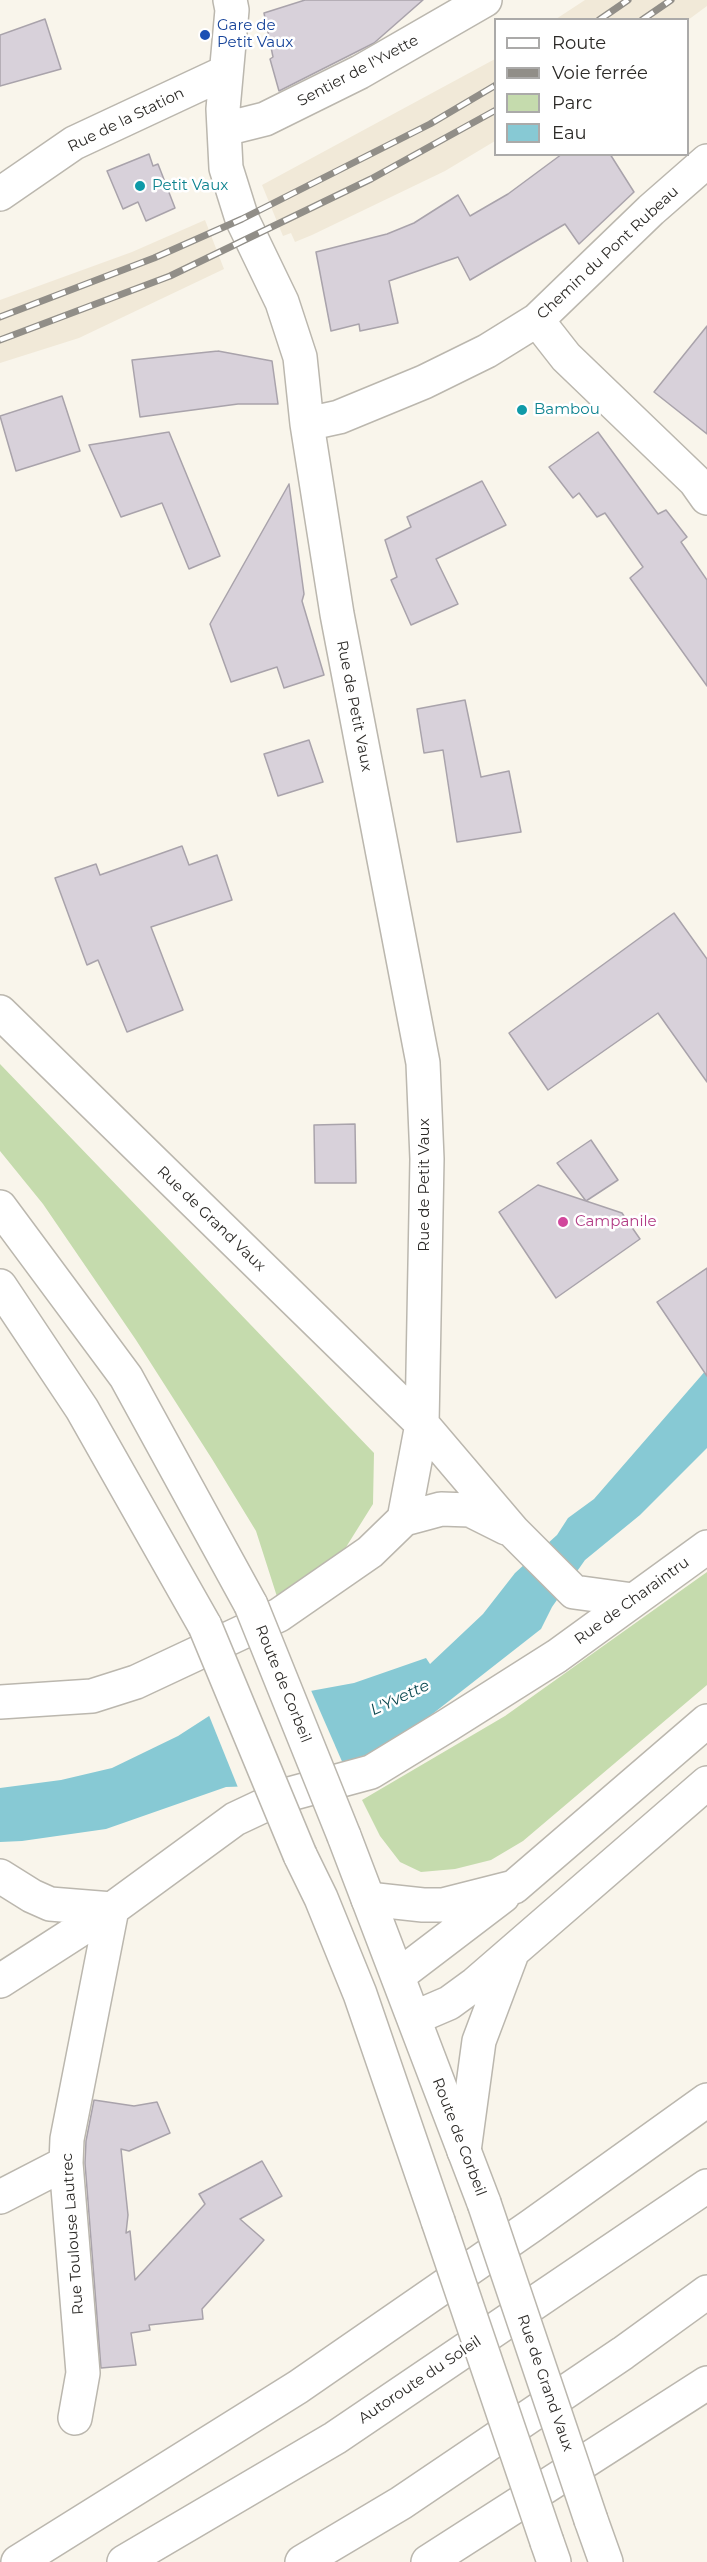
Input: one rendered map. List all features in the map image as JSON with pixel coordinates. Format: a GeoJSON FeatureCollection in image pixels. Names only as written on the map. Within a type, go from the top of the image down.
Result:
{"type":"FeatureCollection","features":[{"type":"Feature","properties":{"kind":"main road","name":"Rue de Petit Vaux"},"geometry":{"type":"LineString","coordinates":[[230,0],[232,10],[223,109],[226,168],[242,219],[282,302],[300,357],[307,424],[337,614],[423,1063],[428,1159],[422,1424],[404,1519]]}},
{"type":"Feature","properties":{"kind":"main road","name":"Sentier de l'Yvette"},"geometry":{"type":"LineString","coordinates":[[225,129],[265,119],[349,77],[485,0]]}},
{"type":"Feature","properties":{"kind":"main road","name":"Rue de la Station"},"geometry":{"type":"LineString","coordinates":[[0,194],[74,143],[226,72]]}},
{"type":"Feature","properties":{"kind":"main road","name":"Chemin du Pont Rubeau"},"geometry":{"type":"LineString","coordinates":[[307,424],[339,417],[424,382],[487,351],[537,320],[651,210],[707,161]]}},
{"type":"Feature","properties":{"kind":"main road"},"geometry":{"type":"LineString","coordinates":[[537,320],[566,357],[695,481],[707,498]]}},
{"type":"Feature","properties":{"kind":"main road","name":"Rue de Grand Vaux"},"geometry":{"type":"LineString","coordinates":[[0,1012],[422,1424],[521,1538],[574,1592]]}},
{"type":"Feature","properties":{"kind":"main road","name":"Route de Corbeil"},"geometry":{"type":"LineString","coordinates":[[0,1207],[126,1377],[251,1605],[344,1836],[484,2203]]}},
{"type":"Feature","properties":{"kind":"main road"},"geometry":{"type":"LineString","coordinates":[[0,1286],[82,1409],[205,1626],[360,1994],[550,2552]]}},
{"type":"Feature","properties":{"kind":"main road"},"geometry":{"type":"LineString","coordinates":[[0,1702],[92,1696],[136,1682],[279,1615],[370,1552],[404,1519],[441,1509],[470,1510],[521,1538]]}},
{"type":"Feature","properties":{"kind":"main road","name":"Rue de Charaintru"},"geometry":{"type":"LineString","coordinates":[[0,1981],[112,1909],[235,1819],[286,1796],[372,1772],[557,1656],[707,1547]]}},
{"type":"Feature","properties":{"kind":"main road"},"geometry":{"type":"LineString","coordinates":[[557,1656],[574,1592],[633,1600]]}},
{"type":"Feature","properties":{"kind":"main road"},"geometry":{"type":"LineString","coordinates":[[360,1994],[398,1976],[514,1887],[707,1721]]}},
{"type":"Feature","properties":{"kind":"main road"},"geometry":{"type":"LineString","coordinates":[[373,2034],[449,2003],[475,1984],[707,1784]]}},
{"type":"Feature","properties":{"kind":"main road"},"geometry":{"type":"LineString","coordinates":[[0,1876],[32,1896],[50,1904],[112,1909]]}},
{"type":"Feature","properties":{"kind":"main road"},"geometry":{"type":"LineString","coordinates":[[368,1899],[443,1905],[514,1887]]}},
{"type":"Feature","properties":{"kind":"main road","name":"Rue Toulouse Lautrec"},"geometry":{"type":"LineString","coordinates":[[75,2418],[83,2373],[66,2163],[67,2139],[112,1909]]}},
{"type":"Feature","properties":{"kind":"main road"},"geometry":{"type":"LineString","coordinates":[[464,2151],[479,2041],[513,1952]]}},
{"type":"Feature","properties":{"kind":"main road"},"geometry":{"type":"LineString","coordinates":[[18,2562],[298,2386],[540,2220],[707,2100]]}},
{"type":"Feature","properties":{"kind":"main road"},"geometry":{"type":"LineString","coordinates":[[0,2197],[66,2163]]}},
{"type":"Feature","properties":{"kind":"main road","name":"Autoroute du Soleil"},"geometry":{"type":"LineString","coordinates":[[124,2562],[335,2438],[707,2186]]}},
{"type":"Feature","properties":{"kind":"main road","name":"Rue de Grand Vaux"},"geometry":{"type":"LineString","coordinates":[[484,2203],[606,2562]]}},
{"type":"Feature","properties":{"kind":"main road"},"geometry":{"type":"LineString","coordinates":[[302,2562],[401,2503],[623,2353],[707,2292]]}},
{"type":"Feature","properties":{"kind":"main road"},"geometry":{"type":"LineString","coordinates":[[428,2562],[707,2383]]}},
{"type":"Feature","properties":{"kind":"shaded area"},"geometry":{"type":"Polygon","coordinates":[[[585,0],[707,0],[707,6],[689,19],[558,18],[585,0]]]}},
{"type":"Feature","properties":{"kind":"shaded area"},"geometry":{"type":"Polygon","coordinates":[[[494,60],[494,142],[445,171],[295,242],[291,233],[283,236],[262,185],[494,60]]]}},
{"type":"Feature","properties":{"kind":"shaded area"},"geometry":{"type":"Polygon","coordinates":[[[205,220],[224,269],[79,338],[0,363],[0,300],[132,252],[205,220]]]}},
{"type":"Feature","properties":{"kind":"green space"},"geometry":{"type":"Polygon","coordinates":[[[0,1064],[374,1453],[373,1504],[343,1552],[280,1606],[256,1531],[212,1459],[136,1340],[43,1204],[0,1151],[0,1064]]]}},
{"type":"Feature","properties":{"kind":"green space"},"geometry":{"type":"Polygon","coordinates":[[[707,1572],[707,1685],[523,1841],[491,1860],[455,1869],[421,1872],[400,1862],[380,1836],[362,1800],[505,1716],[707,1572]]]}},
{"type":"Feature","properties":{"kind":"water","name":"L'Yvette"},"geometry":{"type":"Polygon","coordinates":[[[707,1369],[707,1448],[640,1515],[585,1560],[552,1607],[541,1629],[426,1719],[384,1748],[350,1761],[256,1786],[226,1787],[106,1829],[0,1842],[0,1788],[61,1780],[112,1768],[178,1736],[223,1707],[354,1683],[426,1658],[430,1664],[483,1614],[515,1573],[557,1535],[568,1518],[594,1499],[707,1369]]]}},
{"type":"Feature","properties":{"kind":"pier"},"geometry":{"type":"Polygon","coordinates":[[[310,1688],[344,1766],[256,1789],[239,1790],[208,1713],[222,1704],[310,1688]]]}},
{"type":"Feature","properties":{"kind":"building"},"geometry":{"type":"Polygon","coordinates":[[[305,0],[423,0],[374,43],[279,91],[270,59],[273,57],[264,13],[305,0]]]}},
{"type":"Feature","properties":{"kind":"building"},"geometry":{"type":"Polygon","coordinates":[[[45,19],[61,69],[0,86],[0,35],[45,19]]]}},
{"type":"Feature","properties":{"kind":"building","name":"Petit Vaux"},"geometry":{"type":"Polygon","coordinates":[[[149,154],[153,166],[158,164],[175,208],[146,221],[138,202],[123,209],[107,171],[149,154]]]}},
{"type":"Feature","properties":{"kind":"building"},"geometry":{"type":"Polygon","coordinates":[[[559,156],[611,156],[634,192],[579,244],[565,224],[470,280],[458,257],[389,281],[398,323],[360,331],[359,324],[331,331],[316,252],[387,234],[414,223],[458,195],[470,216],[508,194],[559,156]]]}},
{"type":"Feature","properties":{"kind":"building"},"geometry":{"type":"Polygon","coordinates":[[[707,326],[707,434],[654,392],[707,326]]]}},
{"type":"Feature","properties":{"kind":"building"},"geometry":{"type":"Polygon","coordinates":[[[218,351],[272,361],[278,404],[238,404],[140,417],[132,360],[218,351]]]}},
{"type":"Feature","properties":{"kind":"building"},"geometry":{"type":"Polygon","coordinates":[[[62,396],[80,451],[16,471],[0,416],[62,396]]]}},
{"type":"Feature","properties":{"kind":"building"},"geometry":{"type":"Polygon","coordinates":[[[169,432],[220,556],[189,569],[162,503],[121,517],[89,445],[169,432]]]}},
{"type":"Feature","properties":{"kind":"building"},"geometry":{"type":"Polygon","coordinates":[[[598,432],[658,514],[666,510],[687,537],[681,542],[707,580],[707,686],[630,578],[643,567],[605,513],[597,517],[579,493],[573,498],[549,467],[598,432]]]}},
{"type":"Feature","properties":{"kind":"building"},"geometry":{"type":"Polygon","coordinates":[[[482,481],[506,525],[436,559],[458,604],[411,625],[391,580],[397,577],[385,540],[411,527],[407,517],[482,481]]]}},
{"type":"Feature","properties":{"kind":"building"},"geometry":{"type":"Polygon","coordinates":[[[289,484],[304,594],[302,601],[324,675],[284,688],[277,667],[231,682],[210,624],[289,484]]]}},
{"type":"Feature","properties":{"kind":"building"},"geometry":{"type":"Polygon","coordinates":[[[465,700],[481,777],[509,771],[521,832],[457,842],[443,750],[424,753],[417,709],[465,700]]]}},
{"type":"Feature","properties":{"kind":"building"},"geometry":{"type":"Polygon","coordinates":[[[309,740],[323,782],[278,796],[264,754],[309,740]]]}},
{"type":"Feature","properties":{"kind":"building"},"geometry":{"type":"Polygon","coordinates":[[[182,846],[189,865],[217,855],[232,900],[151,927],[183,1010],[127,1032],[98,960],[87,965],[55,878],[96,864],[100,875],[182,846]]]}},
{"type":"Feature","properties":{"kind":"building"},"geometry":{"type":"Polygon","coordinates":[[[674,913],[707,959],[707,1082],[658,1013],[548,1090],[509,1033],[674,913]]]}},
{"type":"Feature","properties":{"kind":"building"},"geometry":{"type":"Polygon","coordinates":[[[355,1124],[356,1183],[315,1183],[314,1125],[355,1124]]]}},
{"type":"Feature","properties":{"kind":"building"},"geometry":{"type":"Polygon","coordinates":[[[591,1140],[618,1180],[586,1201],[557,1163],[591,1140]]]}},
{"type":"Feature","properties":{"kind":"building"},"geometry":{"type":"Polygon","coordinates":[[[538,1185],[622,1213],[640,1239],[556,1298],[499,1212],[538,1185]]]}},
{"type":"Feature","properties":{"kind":"building"},"geometry":{"type":"Polygon","coordinates":[[[707,1268],[707,1376],[657,1302],[707,1268]]]}},
{"type":"Feature","properties":{"kind":"building"},"geometry":{"type":"Polygon","coordinates":[[[94,2100],[134,2106],[157,2102],[170,2133],[129,2151],[121,2149],[128,2215],[126,2233],[130,2231],[135,2280],[205,2204],[199,2194],[262,2161],[282,2196],[240,2219],[264,2240],[202,2309],[203,2319],[149,2325],[150,2330],[131,2333],[136,2365],[101,2368],[85,2163],[86,2141],[94,2100]]]}},
{"type":"Feature","properties":{"kind":"railway"},"geometry":{"type":"LineString","coordinates":[[602,18],[628,0]]}},
{"type":"Feature","properties":{"kind":"railway"},"geometry":{"type":"LineString","coordinates":[[645,18],[671,0]]}},
{"type":"Feature","properties":{"kind":"railway"},"geometry":{"type":"LineString","coordinates":[[0,317],[154,258],[242,219],[430,124],[494,86]]}},
{"type":"Feature","properties":{"kind":"railway"},"geometry":{"type":"LineString","coordinates":[[0,340],[170,276],[371,179],[494,111]]}},
{"type":"Feature","properties":{"kind":"place","name":"Gare de Petit Vaux"},"geometry":{"type":"Point","coordinates":[205,35]}},
{"type":"Feature","properties":{"kind":"place","name":"Petit Vaux"},"geometry":{"type":"Point","coordinates":[140,186]}},
{"type":"Feature","properties":{"kind":"place","name":"Bambou"},"geometry":{"type":"Point","coordinates":[522,410]}},
{"type":"Feature","properties":{"kind":"place","name":"Campanile"},"geometry":{"type":"Point","coordinates":[563,1222]}}]}
